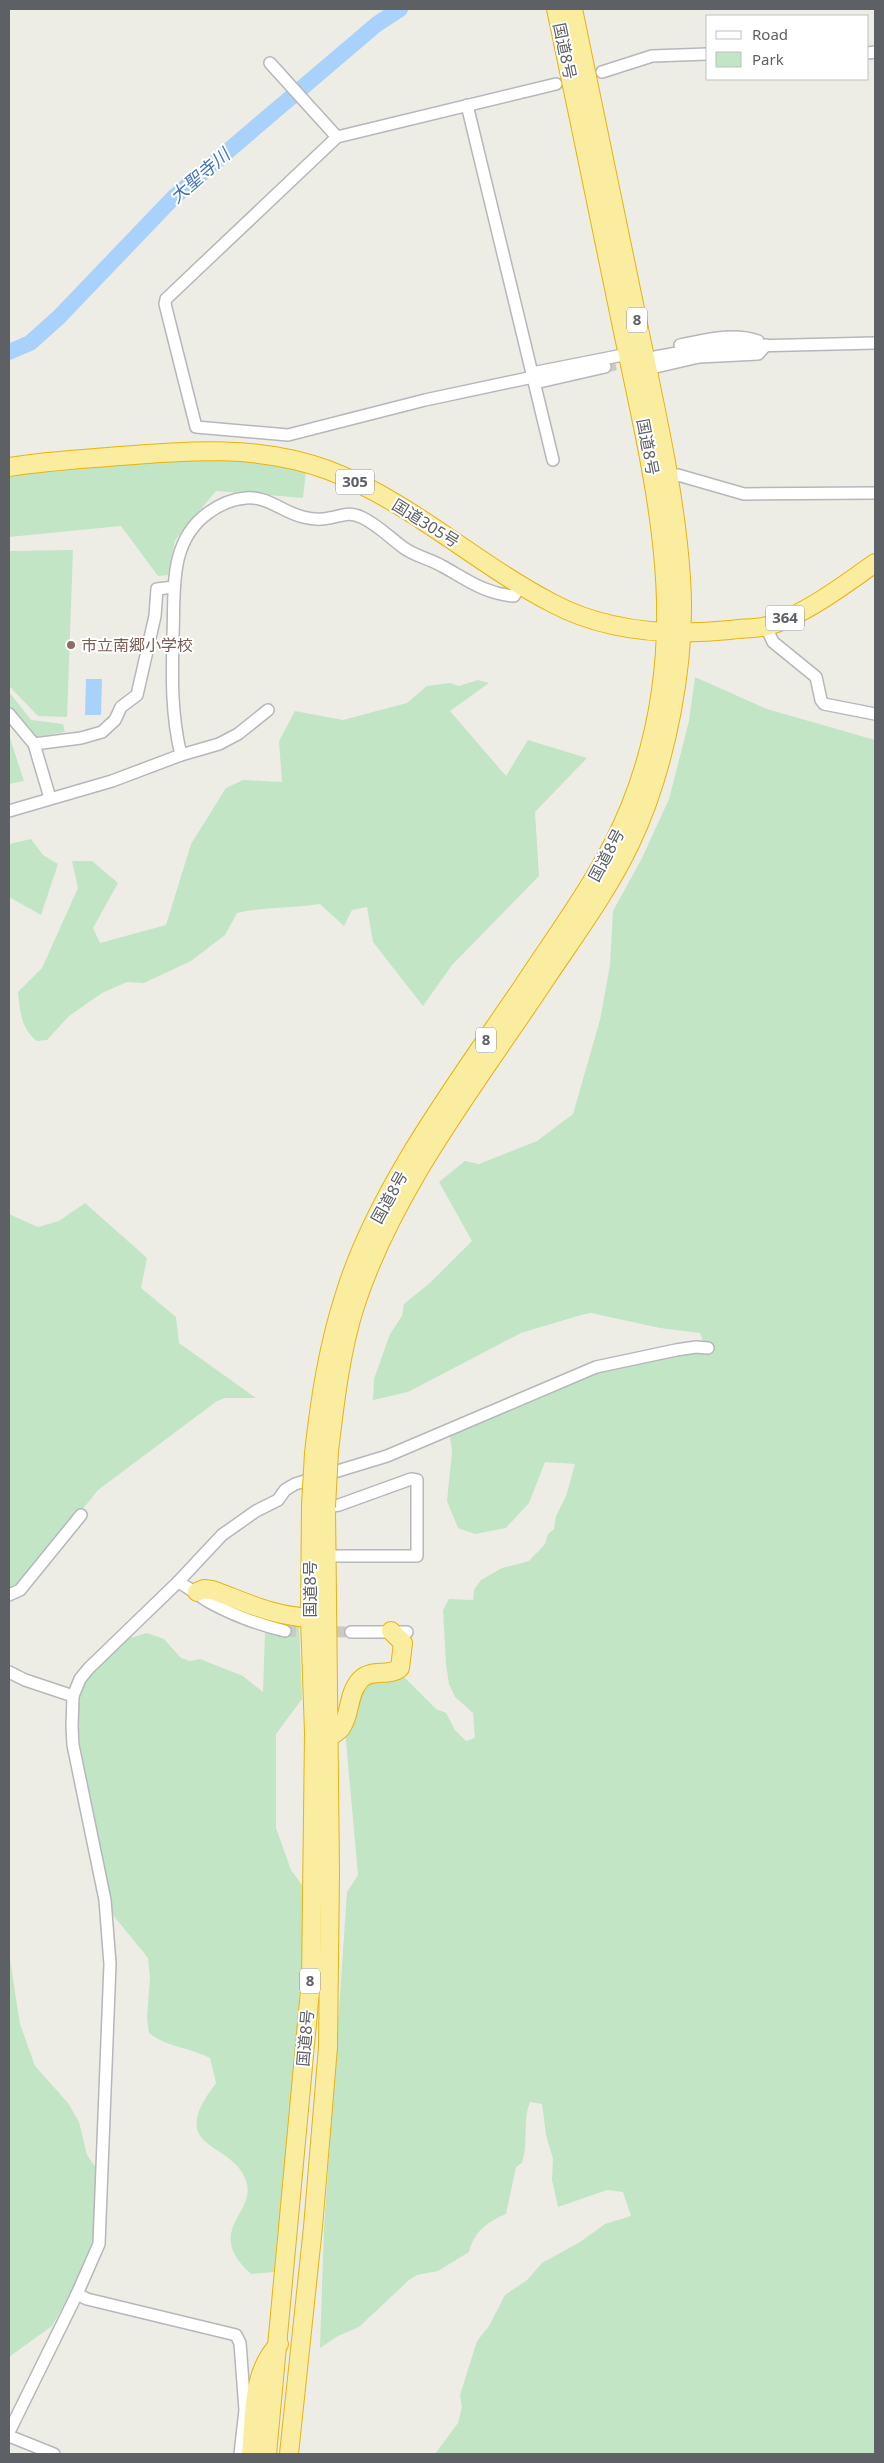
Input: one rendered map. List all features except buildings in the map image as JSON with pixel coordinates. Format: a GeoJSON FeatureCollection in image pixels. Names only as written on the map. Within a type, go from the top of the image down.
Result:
{"type":"FeatureCollection","features":[{"type":"Feature","properties":{"kind":"highway","name":"国道8号"},"geometry":{"type":"LineString","coordinates":[[556,9],[643,358],[654,474],[675,632]]}},
{"type":"Feature","properties":{"kind":"highway","name":"国道8号"},"geometry":{"type":"LineString","coordinates":[[267,2454],[279,2344],[311,1980],[314,1733],[310,1618],[322,1452],[323,1378],[346,1290],[365,1242],[386,1199],[436,1116],[593,882],[613,844],[630,806],[650,744],[675,632],[682,582],[669,478],[573,9]]}},
{"type":"Feature","properties":{"kind":"highway","name":"国道305号"},"geometry":{"type":"LineString","coordinates":[[9,468],[77,459],[190,450],[239,451],[280,458],[328,471],[389,500],[552,603],[601,623],[675,632]]}},
{"type":"Feature","properties":{"kind":"highway","name":"364"},"geometry":{"type":"LineString","coordinates":[[675,632],[766,626],[806,608],[875,563]]}},
{"type":"Feature","properties":{"kind":"highway","name":"国道8号"},"geometry":{"type":"LineString","coordinates":[[289,2454],[313,2228],[328,2047],[326,1556],[318,1506]]}},
{"type":"Feature","properties":{"kind":"highway"},"geometry":{"type":"LineString","coordinates":[[197,1592],[204,1588],[265,1612],[310,1618]]}},
{"type":"Feature","properties":{"kind":"highway"},"geometry":{"type":"LineString","coordinates":[[328,1738],[341,1728],[351,1695],[361,1679],[373,1673],[396,1671],[400,1668],[403,1643],[399,1631]]}},
{"type":"Feature","properties":{"kind":"highway"},"geometry":{"type":"LineString","coordinates":[[299,2454],[320,2247],[313,2228]]}},
{"type":"Feature","properties":{"kind":"highway"},"geometry":{"type":"LineString","coordinates":[[252,2454],[261,2370],[270,2352],[279,2344]]}},
{"type":"Feature","properties":{"kind":"street"},"geometry":{"type":"LineString","coordinates":[[602,72],[652,56],[706,54]]}},
{"type":"Feature","properties":{"kind":"street"},"geometry":{"type":"LineString","coordinates":[[270,63],[333,133]]}},
{"type":"Feature","properties":{"kind":"street"},"geometry":{"type":"LineString","coordinates":[[556,84],[333,133],[166,299],[164,304],[196,427],[288,435],[425,400],[643,358],[712,338],[742,338],[756,340],[766,345],[875,343]]}},
{"type":"Feature","properties":{"kind":"street"},"geometry":{"type":"LineString","coordinates":[[467,105],[553,460]]}},
{"type":"Feature","properties":{"kind":"street"},"geometry":{"type":"LineString","coordinates":[[643,358],[758,354],[766,345]]}},
{"type":"Feature","properties":{"kind":"street"},"geometry":{"type":"LineString","coordinates":[[534,378],[605,367]]}},
{"type":"Feature","properties":{"kind":"street"},"geometry":{"type":"LineString","coordinates":[[669,478],[678,475],[744,494],[875,493]]}},
{"type":"Feature","properties":{"kind":"street"},"geometry":{"type":"LineString","coordinates":[[181,755],[172,700],[174,586],[177,561],[190,530],[202,517],[219,505],[247,498],[273,503],[308,518],[328,519],[346,513],[361,517],[406,550],[442,566],[484,590],[498,595],[514,596],[521,584]]}},
{"type":"Feature","properties":{"kind":"street"},"geometry":{"type":"LineString","coordinates":[[34,744],[81,738],[102,732],[115,720],[121,707],[136,695],[155,616],[157,589],[174,586]]}},
{"type":"Feature","properties":{"kind":"street"},"geometry":{"type":"LineString","coordinates":[[766,626],[773,642],[816,676],[821,700],[824,704],[875,714]]}},
{"type":"Feature","properties":{"kind":"street"},"geometry":{"type":"LineString","coordinates":[[9,811],[112,781],[181,755],[219,744],[238,734],[268,710]]}},
{"type":"Feature","properties":{"kind":"street"},"geometry":{"type":"LineString","coordinates":[[9,714],[34,744],[50,798]]}},
{"type":"Feature","properties":{"kind":"street"},"geometry":{"type":"LineString","coordinates":[[54,2454],[9,2434],[78,2294],[99,2244],[110,1964],[104,1900],[73,1745],[73,1696],[80,1680],[89,1668],[178,1582],[222,1535],[256,1511],[278,1500],[285,1490],[295,1484],[387,1456],[596,1367],[681,1349],[708,1348]]}},
{"type":"Feature","properties":{"kind":"street"},"geometry":{"type":"LineString","coordinates":[[318,1506],[339,1505],[411,1479],[417,1480],[417,1556],[326,1556]]}},
{"type":"Feature","properties":{"kind":"street"},"geometry":{"type":"LineString","coordinates":[[9,1595],[20,1590],[80,1515]]}},
{"type":"Feature","properties":{"kind":"street"},"geometry":{"type":"LineString","coordinates":[[178,1582],[197,1592],[210,1602],[239,1616],[286,1631]]}},
{"type":"Feature","properties":{"kind":"street"},"geometry":{"type":"LineString","coordinates":[[352,1632],[399,1631]]}},
{"type":"Feature","properties":{"kind":"street"},"geometry":{"type":"LineString","coordinates":[[9,1672],[24,1680],[73,1696]]}},
{"type":"Feature","properties":{"kind":"street"},"geometry":{"type":"LineString","coordinates":[[78,2294],[87,2299],[236,2335],[240,2343],[245,2410],[240,2454]]}},
{"type":"Feature","properties":{"kind":"green space"},"geometry":{"type":"Polygon","coordinates":[[[187,454],[306,470],[303,498],[216,491],[175,540],[168,575],[158,576],[121,526],[9,537],[9,470],[187,454]]]}},
{"type":"Feature","properties":{"kind":"green space"},"geometry":{"type":"Polygon","coordinates":[[[73,550],[67,717],[38,716],[10,687],[9,554],[10,551],[73,550]]]}},
{"type":"Feature","properties":{"kind":"green space"},"geometry":{"type":"Polygon","coordinates":[[[695,677],[767,709],[875,740],[875,2454],[435,2454],[458,2423],[462,2407],[460,2395],[477,2341],[489,2326],[505,2295],[527,2280],[542,2263],[580,2242],[605,2224],[631,2216],[623,2192],[607,2190],[558,2207],[552,2180],[553,2159],[546,2135],[542,2104],[530,2102],[526,2118],[524,2155],[522,2163],[516,2167],[506,2214],[482,2228],[474,2239],[469,2252],[438,2271],[417,2275],[409,2280],[359,2327],[338,2336],[320,2348],[324,2228],[347,1892],[358,1875],[345,1730],[348,1715],[370,1678],[401,1674],[436,1709],[446,1713],[455,1730],[466,1741],[475,1738],[473,1713],[455,1697],[449,1684],[443,1610],[449,1599],[473,1600],[474,1590],[481,1580],[502,1568],[529,1561],[545,1544],[548,1534],[554,1529],[556,1516],[566,1496],[575,1464],[545,1462],[529,1503],[506,1528],[475,1534],[458,1528],[447,1501],[452,1452],[450,1437],[494,1411],[606,1367],[703,1342],[700,1333],[660,1328],[591,1313],[521,1333],[408,1392],[373,1400],[374,1379],[390,1334],[402,1316],[404,1304],[431,1282],[472,1241],[439,1182],[465,1161],[479,1164],[537,1141],[573,1114],[600,1020],[610,965],[613,911],[642,858],[669,799],[689,721],[695,677]]]}},
{"type":"Feature","properties":{"kind":"green space"},"geometry":{"type":"Polygon","coordinates":[[[478,680],[489,683],[450,711],[506,776],[528,740],[587,758],[535,812],[539,876],[452,965],[423,1006],[373,942],[367,907],[352,910],[344,926],[320,904],[237,913],[225,935],[191,961],[144,983],[127,982],[102,993],[69,1016],[47,1040],[37,1041],[28,1031],[22,1019],[18,992],[42,968],[78,888],[72,861],[92,861],[118,883],[93,928],[100,943],[166,925],[191,844],[226,788],[243,780],[282,782],[279,741],[295,711],[343,720],[407,703],[427,686],[450,683],[459,686],[478,680]]]}},
{"type":"Feature","properties":{"kind":"green space"},"geometry":{"type":"Polygon","coordinates":[[[9,692],[31,720],[63,724],[65,732],[36,737],[9,709],[9,692]]]}},
{"type":"Feature","properties":{"kind":"green space"},"geometry":{"type":"Polygon","coordinates":[[[9,735],[24,781],[9,784],[9,735]]]}},
{"type":"Feature","properties":{"kind":"green space"},"geometry":{"type":"Polygon","coordinates":[[[31,839],[43,855],[58,864],[41,915],[9,897],[9,844],[31,839]]]}},
{"type":"Feature","properties":{"kind":"green space"},"geometry":{"type":"Polygon","coordinates":[[[85,1203],[147,1258],[141,1288],[176,1317],[179,1343],[256,1398],[225,1398],[217,1401],[98,1490],[21,1586],[9,1592],[9,1214],[38,1227],[59,1221],[85,1203]]]}},
{"type":"Feature","properties":{"kind":"green space"},"geometry":{"type":"Polygon","coordinates":[[[292,1622],[299,1625],[302,1699],[276,1734],[276,1828],[291,1870],[307,1892],[296,2044],[274,2272],[251,2274],[238,2259],[232,2246],[231,2235],[234,2224],[244,2205],[247,2195],[247,2184],[240,2170],[230,2159],[207,2143],[199,2134],[197,2122],[201,2106],[216,2083],[210,2058],[171,2045],[149,2033],[147,2018],[150,1977],[148,1958],[113,1915],[80,1744],[77,1704],[81,1687],[93,1672],[130,1638],[147,1633],[164,1639],[181,1658],[190,1661],[200,1659],[243,1676],[263,1692],[265,1631],[287,1637],[292,1622]]]}},
{"type":"Feature","properties":{"kind":"green space"},"geometry":{"type":"Polygon","coordinates":[[[9,1953],[20,2024],[35,2066],[68,2103],[79,2122],[87,2155],[99,2172],[94,2238],[75,2286],[52,2326],[9,2357],[9,1953]]]}},
{"type":"Feature","properties":{"kind":"water"},"geometry":{"type":"Polygon","coordinates":[[[86,679],[102,679],[101,715],[85,715],[86,679]]]}},
{"type":"Feature","properties":{"kind":"waterway","name":"大聖寺川"},"geometry":{"type":"LineString","coordinates":[[9,352],[30,343],[59,317],[174,197],[377,24],[400,9]]}},
{"type":"Feature","properties":{"kind":"tunnel"},"geometry":{"type":"LineString","coordinates":[[605,367],[635,361]]}},
{"type":"Feature","properties":{"kind":"tunnel"},"geometry":{"type":"LineString","coordinates":[[285,1631],[351,1632]]}},
{"type":"Feature","properties":{"kind":"place","name":"市立南郷小学校"},"geometry":{"type":"Point","coordinates":[71,645]}}]}
